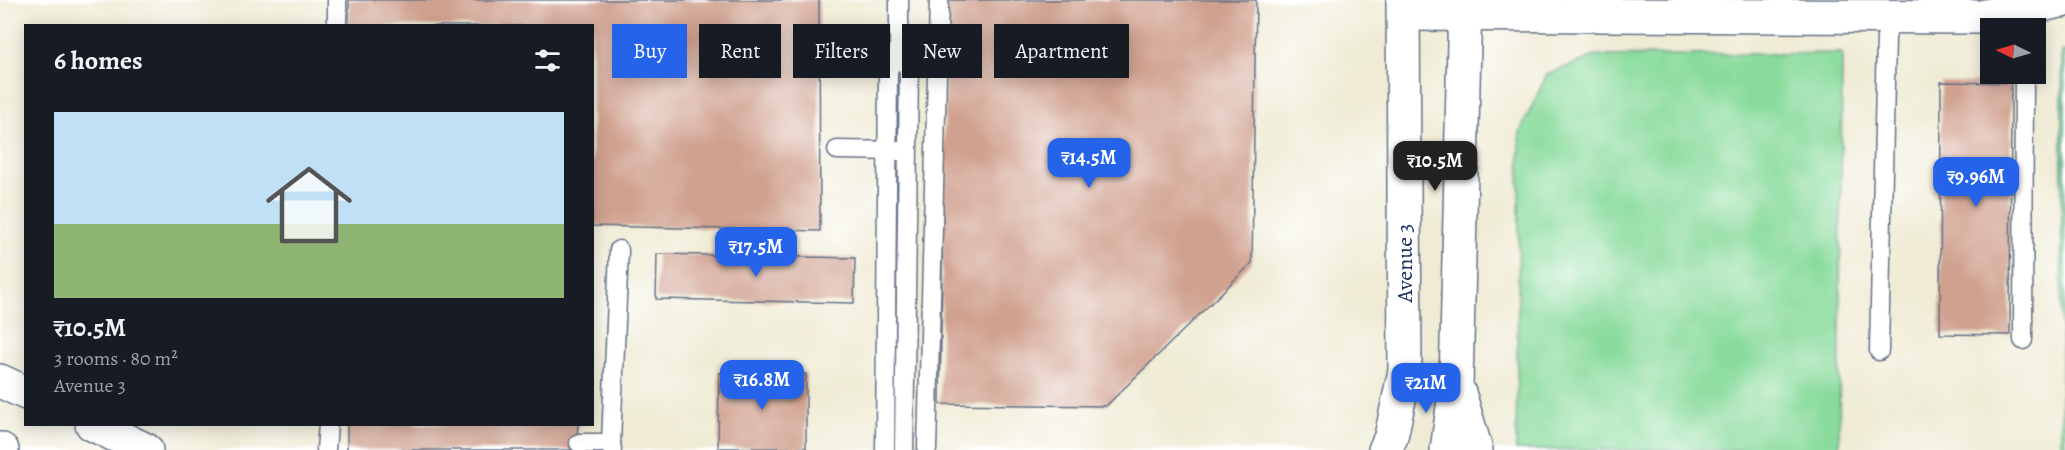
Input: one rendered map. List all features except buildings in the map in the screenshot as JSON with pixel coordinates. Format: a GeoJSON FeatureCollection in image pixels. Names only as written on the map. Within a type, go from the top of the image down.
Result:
{"type":"FeatureCollection","features":[{"type":"Feature","properties":{"kind":"street"},"geometry":{"type":"LineString","coordinates":[[2026,18],[2065,0]]}},
{"type":"Feature","properties":{"kind":"street"},"geometry":{"type":"LineString","coordinates":[[1403,7],[2002,18]]}},
{"type":"Feature","properties":{"kind":"street","name":"Avenue 3"},"geometry":{"type":"LineString","coordinates":[[1385,450],[1391,437],[1406,371],[1403,7]]}},
{"type":"Feature","properties":{"kind":"street"},"geometry":{"type":"LineString","coordinates":[[1447,450],[1456,386],[1465,7]]}},
{"type":"Feature","properties":{"kind":"street"},"geometry":{"type":"LineString","coordinates":[[0,381],[24,392]]}},
{"type":"Feature","properties":{"kind":"street"},"geometry":{"type":"LineString","coordinates":[[1456,386],[1476,450]]}},
{"type":"Feature","properties":{"kind":"street"},"geometry":{"type":"LineString","coordinates":[[96,426],[146,450]]}},
{"type":"Feature","properties":{"kind":"lane"},"geometry":{"type":"LineString","coordinates":[[337,0],[337,24]]}},
{"type":"Feature","properties":{"kind":"lane"},"geometry":{"type":"LineString","coordinates":[[899,0],[899,51],[909,70],[904,450]]}},
{"type":"Feature","properties":{"kind":"lane"},"geometry":{"type":"LineString","coordinates":[[927,450],[933,344],[939,0]]}},
{"type":"Feature","properties":{"kind":"lane"},"geometry":{"type":"LineString","coordinates":[[1879,351],[1886,37],[1892,17]]}},
{"type":"Feature","properties":{"kind":"lane"},"geometry":{"type":"LineString","coordinates":[[885,450],[888,70],[899,51]]}},
{"type":"Feature","properties":{"kind":"lane"},"geometry":{"type":"LineString","coordinates":[[2023,340],[2024,84]]}},
{"type":"Feature","properties":{"kind":"lane"},"geometry":{"type":"LineString","coordinates":[[837,150],[908,151]]}},
{"type":"Feature","properties":{"kind":"lane"},"geometry":{"type":"LineString","coordinates":[[579,443],[611,446],[618,250]]}},
{"type":"Feature","properties":{"kind":"green space"},"geometry":{"type":"Polygon","coordinates":[[[2062,51],[2065,51],[2065,450],[2061,450],[2062,51]]]}},
{"type":"Feature","properties":{"kind":"green space"},"geometry":{"type":"Polygon","coordinates":[[[1842,53],[1839,450],[1516,450],[1520,132],[1547,74],[1595,56],[1842,53]]]}}]}
